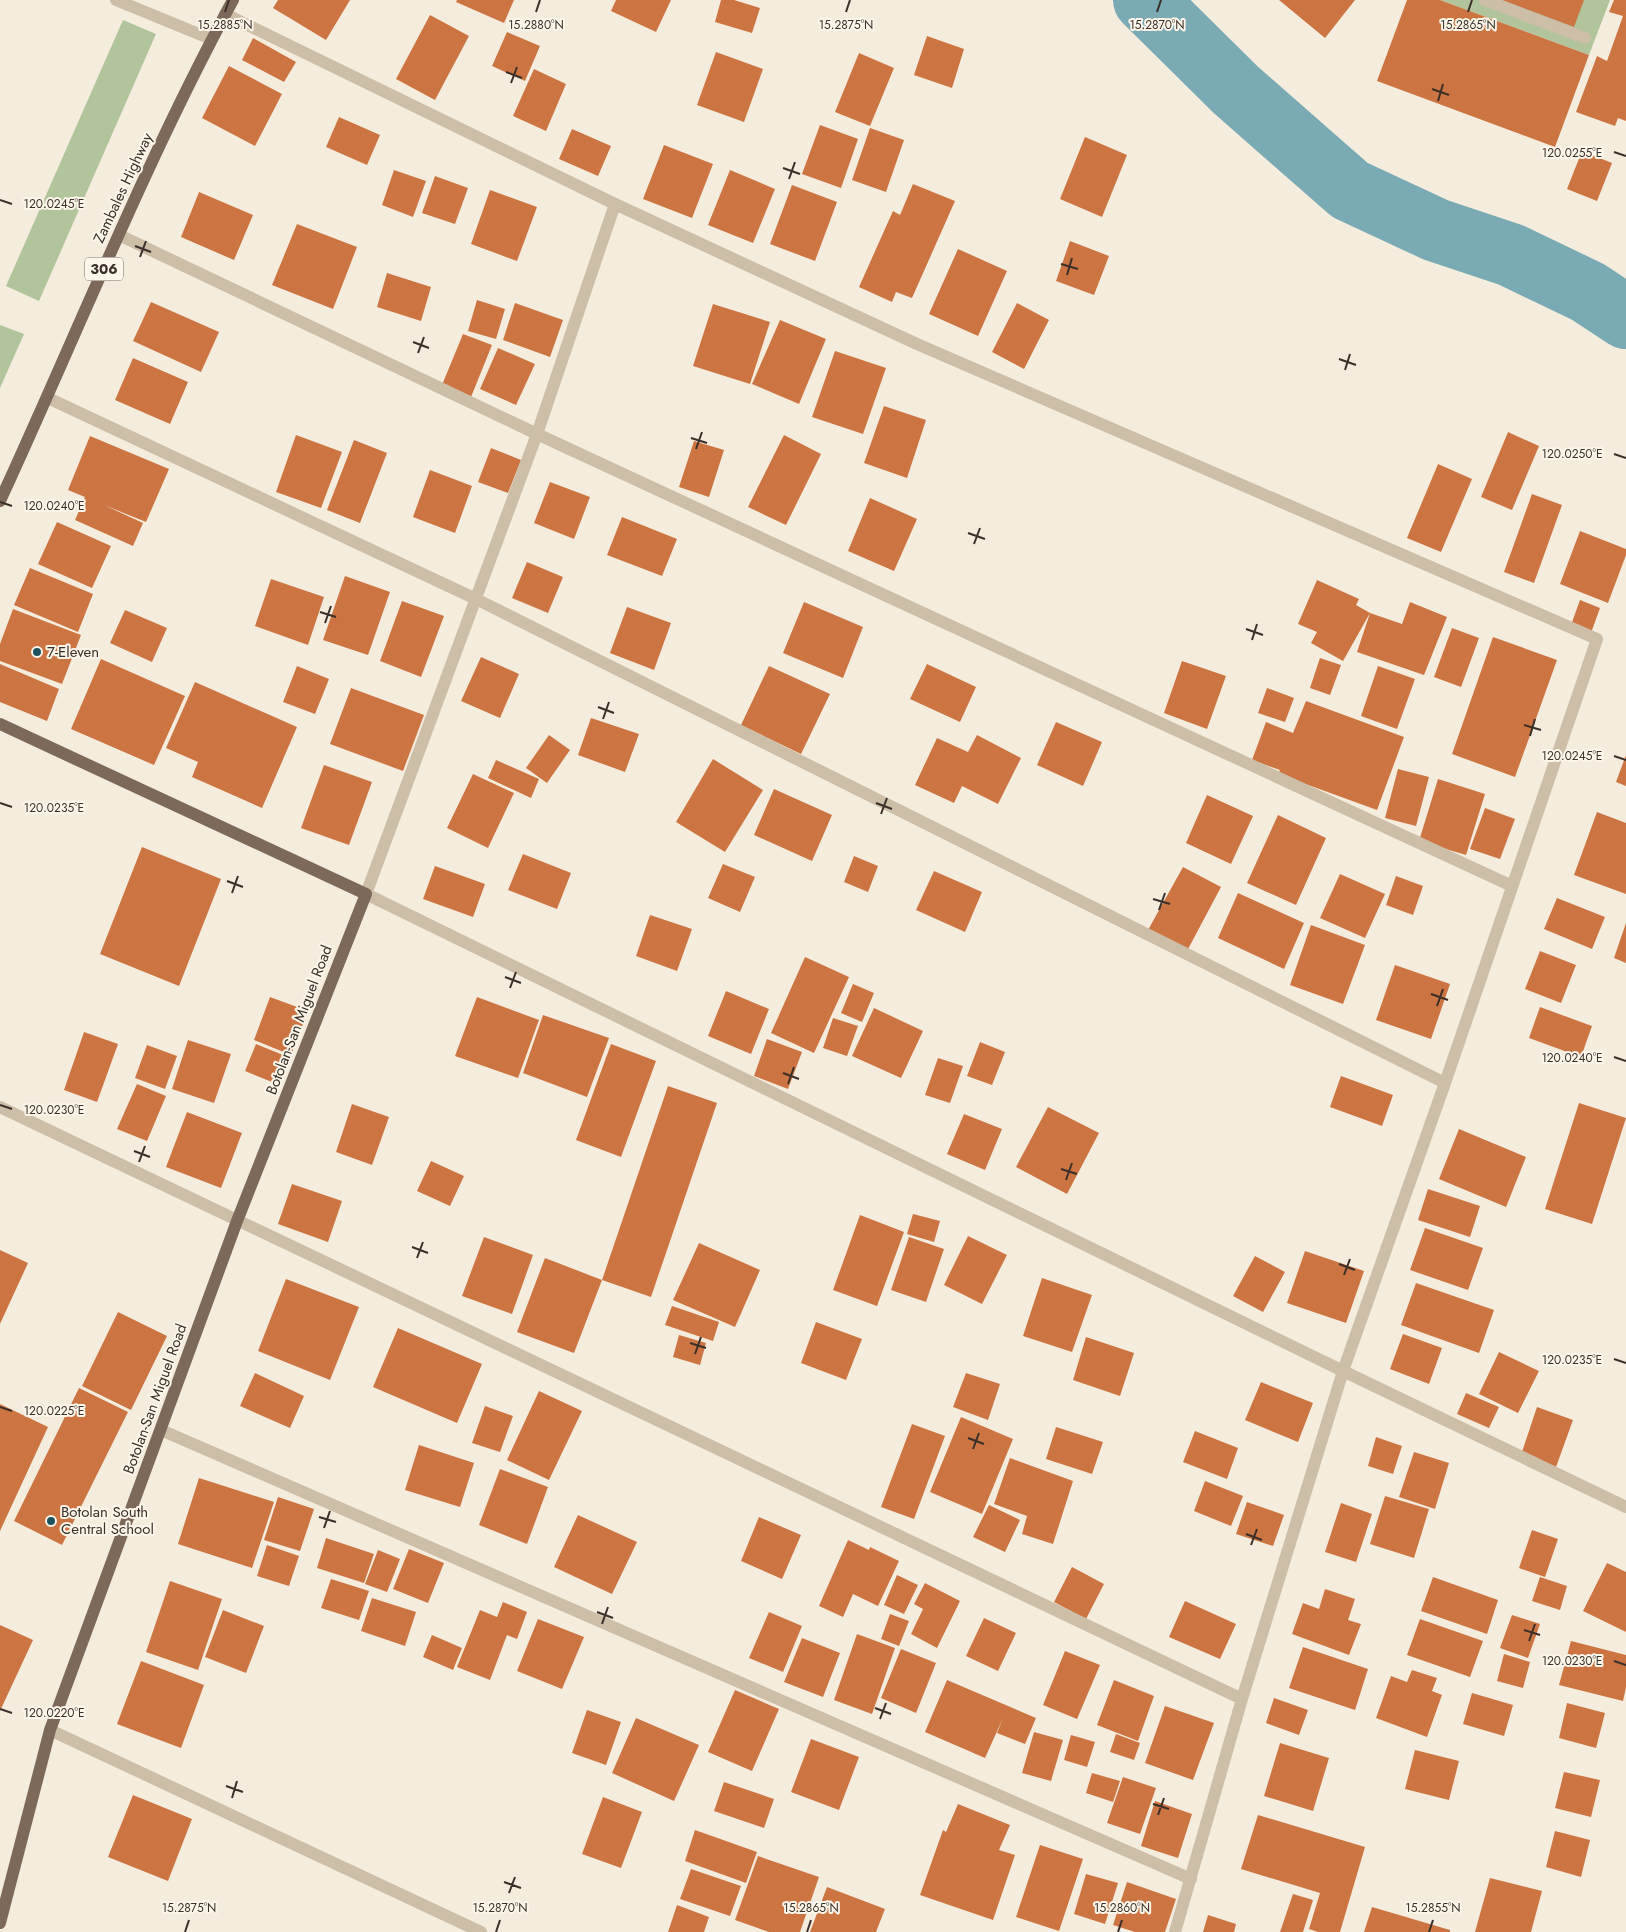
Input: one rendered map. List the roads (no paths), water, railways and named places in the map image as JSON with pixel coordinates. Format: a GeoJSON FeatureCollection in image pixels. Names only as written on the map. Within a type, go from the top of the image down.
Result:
{"type":"FeatureCollection","features":[{"type":"Feature","properties":{"kind":"main road","name":"Zambales Highway"},"geometry":{"type":"LineString","coordinates":[[0,501],[48,398],[118,235],[211,39],[233,0]]}},
{"type":"Feature","properties":{"kind":"main road"},"geometry":{"type":"LineString","coordinates":[[0,724],[366,894]]}},
{"type":"Feature","properties":{"kind":"main road","name":"Botolan-San Miguel Road"},"geometry":{"type":"LineString","coordinates":[[0,1923],[50,1730],[237,1221],[366,894]]}},
{"type":"Feature","properties":{"kind":"street"},"geometry":{"type":"LineString","coordinates":[[116,0],[211,39]]}},
{"type":"Feature","properties":{"kind":"street"},"geometry":{"type":"LineString","coordinates":[[1485,0],[1585,38]]}},
{"type":"Feature","properties":{"kind":"street"},"geometry":{"type":"LineString","coordinates":[[225,14],[615,204],[917,344],[1597,639],[1343,1372],[1242,1699],[1175,1932]]}},
{"type":"Feature","properties":{"kind":"street"},"geometry":{"type":"LineString","coordinates":[[615,204],[537,434],[366,894],[1343,1372],[1626,1507]]}},
{"type":"Feature","properties":{"kind":"street"},"geometry":{"type":"LineString","coordinates":[[118,235],[537,434],[1512,886]]}},
{"type":"Feature","properties":{"kind":"street"},"geometry":{"type":"LineString","coordinates":[[48,398],[476,599],[1445,1082]]}},
{"type":"Feature","properties":{"kind":"street"},"geometry":{"type":"LineString","coordinates":[[0,1107],[1242,1699]]}},
{"type":"Feature","properties":{"kind":"street"},"geometry":{"type":"LineString","coordinates":[[161,1430],[1191,1879]]}},
{"type":"Feature","properties":{"kind":"street"},"geometry":{"type":"LineString","coordinates":[[50,1730],[481,1932]]}},
{"type":"Feature","properties":{"kind":"waterway"},"geometry":{"type":"LineString","coordinates":[[1145,0],[1236,90],[1350,190],[1436,230],[1511,255],[1588,292],[1626,317]]}},
{"type":"Feature","properties":{"kind":"place","name":"7-Eleven"},"geometry":{"type":"Point","coordinates":[37,652]}},
{"type":"Feature","properties":{"kind":"place","name":"Botolan South Central School"},"geometry":{"type":"Point","coordinates":[51,1521]}}]}
